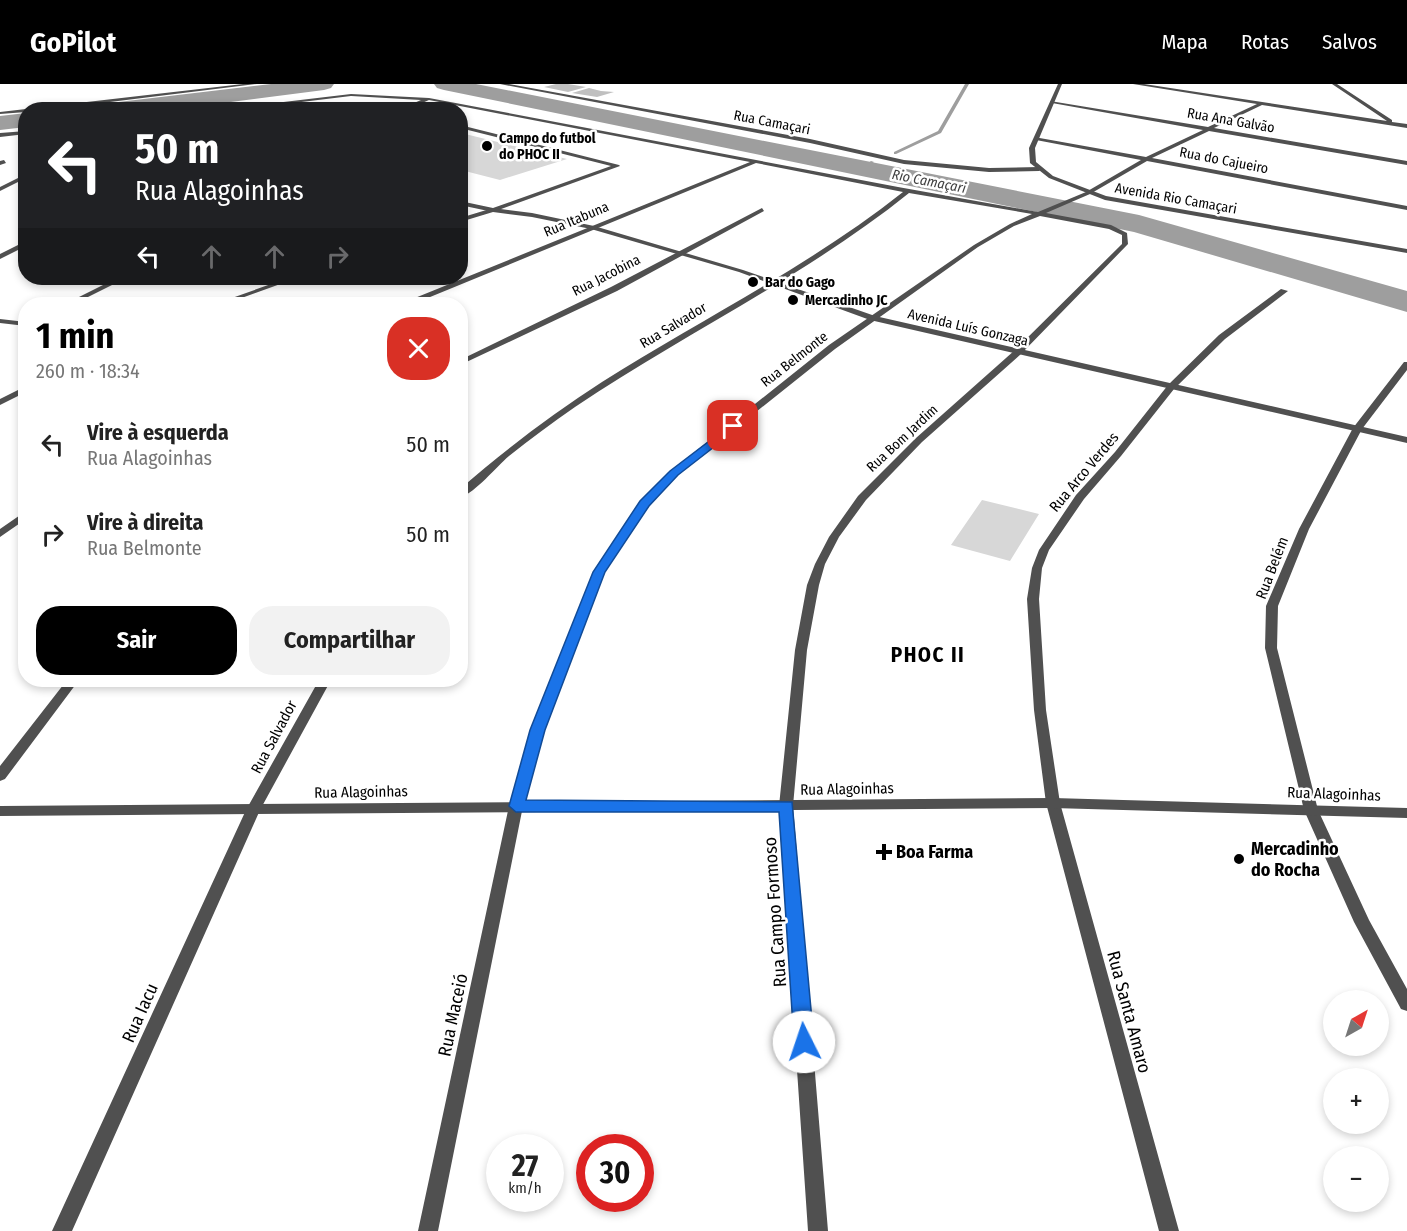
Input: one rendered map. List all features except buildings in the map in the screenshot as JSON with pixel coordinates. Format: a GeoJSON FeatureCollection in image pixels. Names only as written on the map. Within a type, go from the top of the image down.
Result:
{"type":"FeatureCollection","features":[{"type":"Feature","properties":{"kind":"street"},"geometry":{"type":"LineString","coordinates":[[97,102],[255,84]]}},
{"type":"Feature","properties":{"kind":"street","name":"Rua Camaçari"},"geometry":{"type":"LineString","coordinates":[[502,84],[810,141],[904,162],[989,170],[1039,170]]}},
{"type":"Feature","properties":{"kind":"street"},"geometry":{"type":"LineString","coordinates":[[1039,170],[1031,157],[1036,138],[1060,84]]}},
{"type":"Feature","properties":{"kind":"street"},"geometry":{"type":"LineString","coordinates":[[1136,84],[1407,126]]}},
{"type":"Feature","properties":{"kind":"street"},"geometry":{"type":"LineString","coordinates":[[1334,84],[1395,124]]}},
{"type":"Feature","properties":{"kind":"street"},"geometry":{"type":"LineString","coordinates":[[1191,92],[1200,88]]}},
{"type":"Feature","properties":{"kind":"street"},"geometry":{"type":"LineString","coordinates":[[289,102],[351,95],[429,99],[445,102]]}},
{"type":"Feature","properties":{"kind":"street"},"geometry":{"type":"LineString","coordinates":[[421,102],[429,99]]}},
{"type":"Feature","properties":{"kind":"street","name":"Rua Ana Galvão"},"geometry":{"type":"LineString","coordinates":[[1052,102],[1407,163]]}},
{"type":"Feature","properties":{"kind":"street"},"geometry":{"type":"LineString","coordinates":[[468,106],[908,191],[1040,213],[1088,193],[1148,158],[1263,103]]}},
{"type":"Feature","properties":{"kind":"street"},"geometry":{"type":"LineString","coordinates":[[0,113],[18,111]]}},
{"type":"Feature","properties":{"kind":"street"},"geometry":{"type":"LineString","coordinates":[[468,128],[617,166],[493,210],[468,205]]}},
{"type":"Feature","properties":{"kind":"street"},"geometry":{"type":"LineString","coordinates":[[0,135],[18,133]]}},
{"type":"Feature","properties":{"kind":"street","name":"Rua do Cajueiro"},"geometry":{"type":"LineString","coordinates":[[1036,138],[1407,208]]}},
{"type":"Feature","properties":{"kind":"street","name":"Rua Itabuna"},"geometry":{"type":"LineString","coordinates":[[468,279],[756,161]]}},
{"type":"Feature","properties":{"kind":"street","name":"Avenida Rio Camaçari"},"geometry":{"type":"LineString","coordinates":[[1039,170],[1088,193],[1134,204],[1407,251]]}},
{"type":"Feature","properties":{"kind":"street"},"geometry":{"type":"LineString","coordinates":[[0,181],[18,178]]}},
{"type":"Feature","properties":{"kind":"street"},"geometry":{"type":"LineString","coordinates":[[0,189],[18,180]]}},
{"type":"Feature","properties":{"kind":"street","name":"Rua Salvador"},"geometry":{"type":"LineString","coordinates":[[468,488],[529,437],[577,403],[856,232],[908,191]]}},
{"type":"Feature","properties":{"kind":"street","name":"Avenida Luís Gonzaga"},"geometry":{"type":"LineString","coordinates":[[468,218],[493,210],[532,214],[592,227],[680,252],[873,318],[1407,440]]}},
{"type":"Feature","properties":{"kind":"street","name":"Rua Jacobina"},"geometry":{"type":"LineString","coordinates":[[468,359],[614,290],[680,252],[762,210]]}},
{"type":"Feature","properties":{"kind":"street","name":"Rua Belmonte"},"geometry":{"type":"LineString","coordinates":[[516,806],[537,730],[599,572],[644,504],[674,473],[873,318],[996,233],[1040,213]]}},
{"type":"Feature","properties":{"kind":"street","name":"Rua Bom Jardim"},"geometry":{"type":"LineString","coordinates":[[786,806],[805,622],[820,564],[849,514],[874,484],[919,440],[1018,352],[1111,261],[1127,239],[1125,234],[1112,227],[1040,213]]}},
{"type":"Feature","properties":{"kind":"street"},"geometry":{"type":"LineString","coordinates":[[0,257],[18,247]]}},
{"type":"Feature","properties":{"kind":"street"},"geometry":{"type":"LineString","coordinates":[[83,297],[108,285]]}},
{"type":"Feature","properties":{"kind":"street"},"geometry":{"type":"LineString","coordinates":[[239,297],[273,285]]}},
{"type":"Feature","properties":{"kind":"street","name":"Rua Itabuna"},"geometry":{"type":"LineString","coordinates":[[425,297],[453,285]]}},
{"type":"Feature","properties":{"kind":"street","name":"Rua Arco Verdes"},"geometry":{"type":"LineString","coordinates":[[1053,803],[1040,711],[1033,599],[1037,568],[1059,525],[1171,387],[1222,337],[1284,291]]}},
{"type":"Feature","properties":{"kind":"street"},"geometry":{"type":"LineString","coordinates":[[0,321],[18,323]]}},
{"type":"Feature","properties":{"kind":"street","name":"Rua Belém"},"geometry":{"type":"LineString","coordinates":[[1407,364],[1358,428],[1304,529],[1272,606],[1271,648],[1311,810],[1362,922],[1407,1004]]}},
{"type":"Feature","properties":{"kind":"street"},"geometry":{"type":"LineString","coordinates":[[0,402],[18,392]]}},
{"type":"Feature","properties":{"kind":"street"},"geometry":{"type":"LineString","coordinates":[[0,534],[18,520]]}},
{"type":"Feature","properties":{"kind":"street"},"geometry":{"type":"LineString","coordinates":[[0,776],[68,687]]}},
{"type":"Feature","properties":{"kind":"street","name":"Rua Salvador"},"geometry":{"type":"LineString","coordinates":[[253,810],[301,720],[322,687]]}},
{"type":"Feature","properties":{"kind":"street","name":"Rua Alagoinhas"},"geometry":{"type":"LineString","coordinates":[[0,811],[1053,803],[1407,813]]}},
{"type":"Feature","properties":{"kind":"street","name":"Rua Santa Amaro"},"geometry":{"type":"LineString","coordinates":[[1053,803],[1169,1231]]}},
{"type":"Feature","properties":{"kind":"street","name":"Rua Maceió"},"geometry":{"type":"LineString","coordinates":[[428,1231],[516,806]]}},
{"type":"Feature","properties":{"kind":"street","name":"Rua Campo Formoso"},"geometry":{"type":"LineString","coordinates":[[786,806],[818,1231]]}},
{"type":"Feature","properties":{"kind":"street","name":"Rua Iacu"},"geometry":{"type":"LineString","coordinates":[[62,1231],[253,810]]}},
{"type":"Feature","properties":{"kind":"shaded area","name":"Campo do futbol do PHOC II"},"geometry":{"type":"Polygon","coordinates":[[[468,135],[567,159],[500,180],[468,172],[468,135]]]}},
{"type":"Feature","properties":{"kind":"shaded area"},"geometry":{"type":"Polygon","coordinates":[[[982,500],[1039,514],[1010,561],[951,545],[982,500]]]}},
{"type":"Feature","properties":{"kind":"waterway","name":"Rio Camaçari"},"geometry":{"type":"LineString","coordinates":[[176,102],[324,84]]}},
{"type":"Feature","properties":{"kind":"waterway","name":"Rio Camaçari"},"geometry":{"type":"LineString","coordinates":[[444,84],[1139,224],[1407,302]]}},
{"type":"Feature","properties":{"kind":"waterway"},"geometry":{"type":"LineString","coordinates":[[895,153],[940,132],[967,84]]}},
{"type":"Feature","properties":{"kind":"waterway","name":"Rio Camaçari"},"geometry":{"type":"LineString","coordinates":[[0,123],[18,121]]}},
{"type":"Feature","properties":{"kind":"waterway","name":"Rio Camaçari"},"geometry":{"type":"LineString","coordinates":[[862,169],[872,162]]}},
{"type":"Feature","properties":{"kind":"place","name":"Campo do futbol do PHOC II"},"geometry":{"type":"Point","coordinates":[487,146]}},
{"type":"Feature","properties":{"kind":"place","name":"Bar do Gago"},"geometry":{"type":"Point","coordinates":[753,282]}},
{"type":"Feature","properties":{"kind":"place","name":"Mercadinho JC"},"geometry":{"type":"Point","coordinates":[793,300]}},
{"type":"Feature","properties":{"kind":"place","name":"Boa Farma"},"geometry":{"type":"Point","coordinates":[884,852]}},
{"type":"Feature","properties":{"kind":"place","name":"Mercadinho do Rocha"},"geometry":{"type":"Point","coordinates":[1239,859]}},
{"type":"Feature","properties":{"kind":"district","name":"PHOC II"},"geometry":{"type":"Point","coordinates":[928,655]}},
{"type":"Feature","properties":{"kind":"route"},"geometry":{"type":"LineString","coordinates":[[733,426],[674,473],[644,504],[599,572],[537,730],[516,806],[786,806],[804,1042]]}}]}
